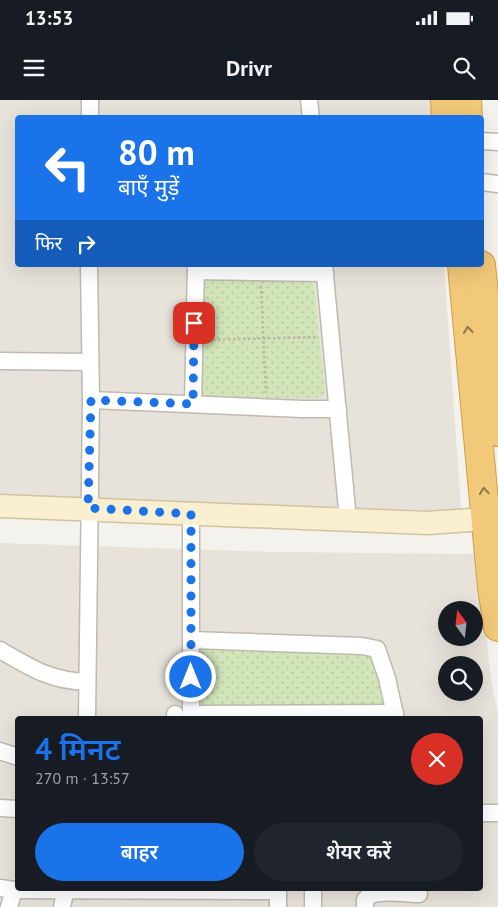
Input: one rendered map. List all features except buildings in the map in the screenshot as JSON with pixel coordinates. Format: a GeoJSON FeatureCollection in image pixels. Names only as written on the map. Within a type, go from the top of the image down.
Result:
{"type":"FeatureCollection","features":[{"type":"Feature","properties":{"kind":"highway"},"geometry":{"type":"LineString","coordinates":[[444,100],[446,115]]}},
{"type":"Feature","properties":{"kind":"highway"},"geometry":{"type":"LineString","coordinates":[[467,100],[468,115]]}},
{"type":"Feature","properties":{"kind":"highway"},"geometry":{"type":"LineString","coordinates":[[462,267],[492,518],[492,587],[498,627]]}},
{"type":"Feature","properties":{"kind":"highway"},"geometry":{"type":"LineString","coordinates":[[481,267],[494,366],[497,420]]}},
{"type":"Feature","properties":{"kind":"street"},"geometry":{"type":"LineString","coordinates":[[90,100],[90,115]]}},
{"type":"Feature","properties":{"kind":"street"},"geometry":{"type":"LineString","coordinates":[[309,100],[311,115]]}},
{"type":"Feature","properties":{"kind":"street"},"geometry":{"type":"LineString","coordinates":[[484,141],[498,142]]}},
{"type":"Feature","properties":{"kind":"street"},"geometry":{"type":"LineString","coordinates":[[484,182],[498,184]]}},
{"type":"Feature","properties":{"kind":"street"},"geometry":{"type":"LineString","coordinates":[[87,716],[88,508],[91,400],[89,267]]}},
{"type":"Feature","properties":{"kind":"street"},"geometry":{"type":"LineString","coordinates":[[193,404],[196,268],[260,272],[325,269],[348,520]]}},
{"type":"Feature","properties":{"kind":"street"},"geometry":{"type":"LineString","coordinates":[[0,361],[90,362]]}},
{"type":"Feature","properties":{"kind":"street"},"geometry":{"type":"LineString","coordinates":[[91,400],[267,408],[338,409]]}},
{"type":"Feature","properties":{"kind":"street"},"geometry":{"type":"LineString","coordinates":[[0,506],[428,523],[492,518]]}},
{"type":"Feature","properties":{"kind":"street"},"geometry":{"type":"LineString","coordinates":[[191,514],[191,714],[220,716]]}},
{"type":"Feature","properties":{"kind":"street"},"geometry":{"type":"LineString","coordinates":[[191,640],[362,646],[377,649],[388,678],[395,716]]}},
{"type":"Feature","properties":{"kind":"street"},"geometry":{"type":"LineString","coordinates":[[0,650],[58,679],[87,682]]}},
{"type":"Feature","properties":{"kind":"street"},"geometry":{"type":"LineString","coordinates":[[0,751],[15,756]]}},
{"type":"Feature","properties":{"kind":"street"},"geometry":{"type":"LineString","coordinates":[[0,808],[15,809]]}},
{"type":"Feature","properties":{"kind":"street"},"geometry":{"type":"LineString","coordinates":[[483,813],[498,813]]}},
{"type":"Feature","properties":{"kind":"street"},"geometry":{"type":"LineString","coordinates":[[7,889],[9,907]]}},
{"type":"Feature","properties":{"kind":"street"},"geometry":{"type":"LineString","coordinates":[[62,907],[66,891]]}},
{"type":"Feature","properties":{"kind":"street"},"geometry":{"type":"LineString","coordinates":[[82,891],[144,899],[278,891],[278,907]]}},
{"type":"Feature","properties":{"kind":"street"},"geometry":{"type":"LineString","coordinates":[[313,891],[313,907]]}},
{"type":"Feature","properties":{"kind":"street"},"geometry":{"type":"LineString","coordinates":[[365,907],[365,900],[370,894],[419,894]]}},
{"type":"Feature","properties":{"kind":"path"},"geometry":{"type":"LineString","coordinates":[[260,272],[267,408]]}},
{"type":"Feature","properties":{"kind":"path"},"geometry":{"type":"LineString","coordinates":[[194,341],[331,337]]}},
{"type":"Feature","properties":{"kind":"shaded area"},"geometry":{"type":"Polygon","coordinates":[[[0,100],[430,100],[432,115],[15,115],[15,267],[444,267],[461,509],[440,515],[0,501],[0,100]]]}},
{"type":"Feature","properties":{"kind":"shaded area"},"geometry":{"type":"Polygon","coordinates":[[[0,543],[274,552],[477,554],[482,601],[438,601],[438,646],[483,646],[483,608],[491,680],[498,713],[498,907],[0,907],[0,543]]]}},
{"type":"Feature","properties":{"kind":"green space"},"geometry":{"type":"Polygon","coordinates":[[[304,276],[311,281],[314,287],[325,391],[323,396],[315,398],[211,398],[201,393],[204,286],[207,279],[304,276]]]}},
{"type":"Feature","properties":{"kind":"green space"},"geometry":{"type":"Polygon","coordinates":[[[201,647],[367,654],[374,656],[377,662],[383,703],[381,707],[209,707],[201,705],[198,701],[198,649],[201,647]]]}},
{"type":"Feature","properties":{"kind":"route"},"geometry":{"type":"LineString","coordinates":[[191,677],[191,514],[88,508],[91,400],[193,404],[194,323]]}}]}
